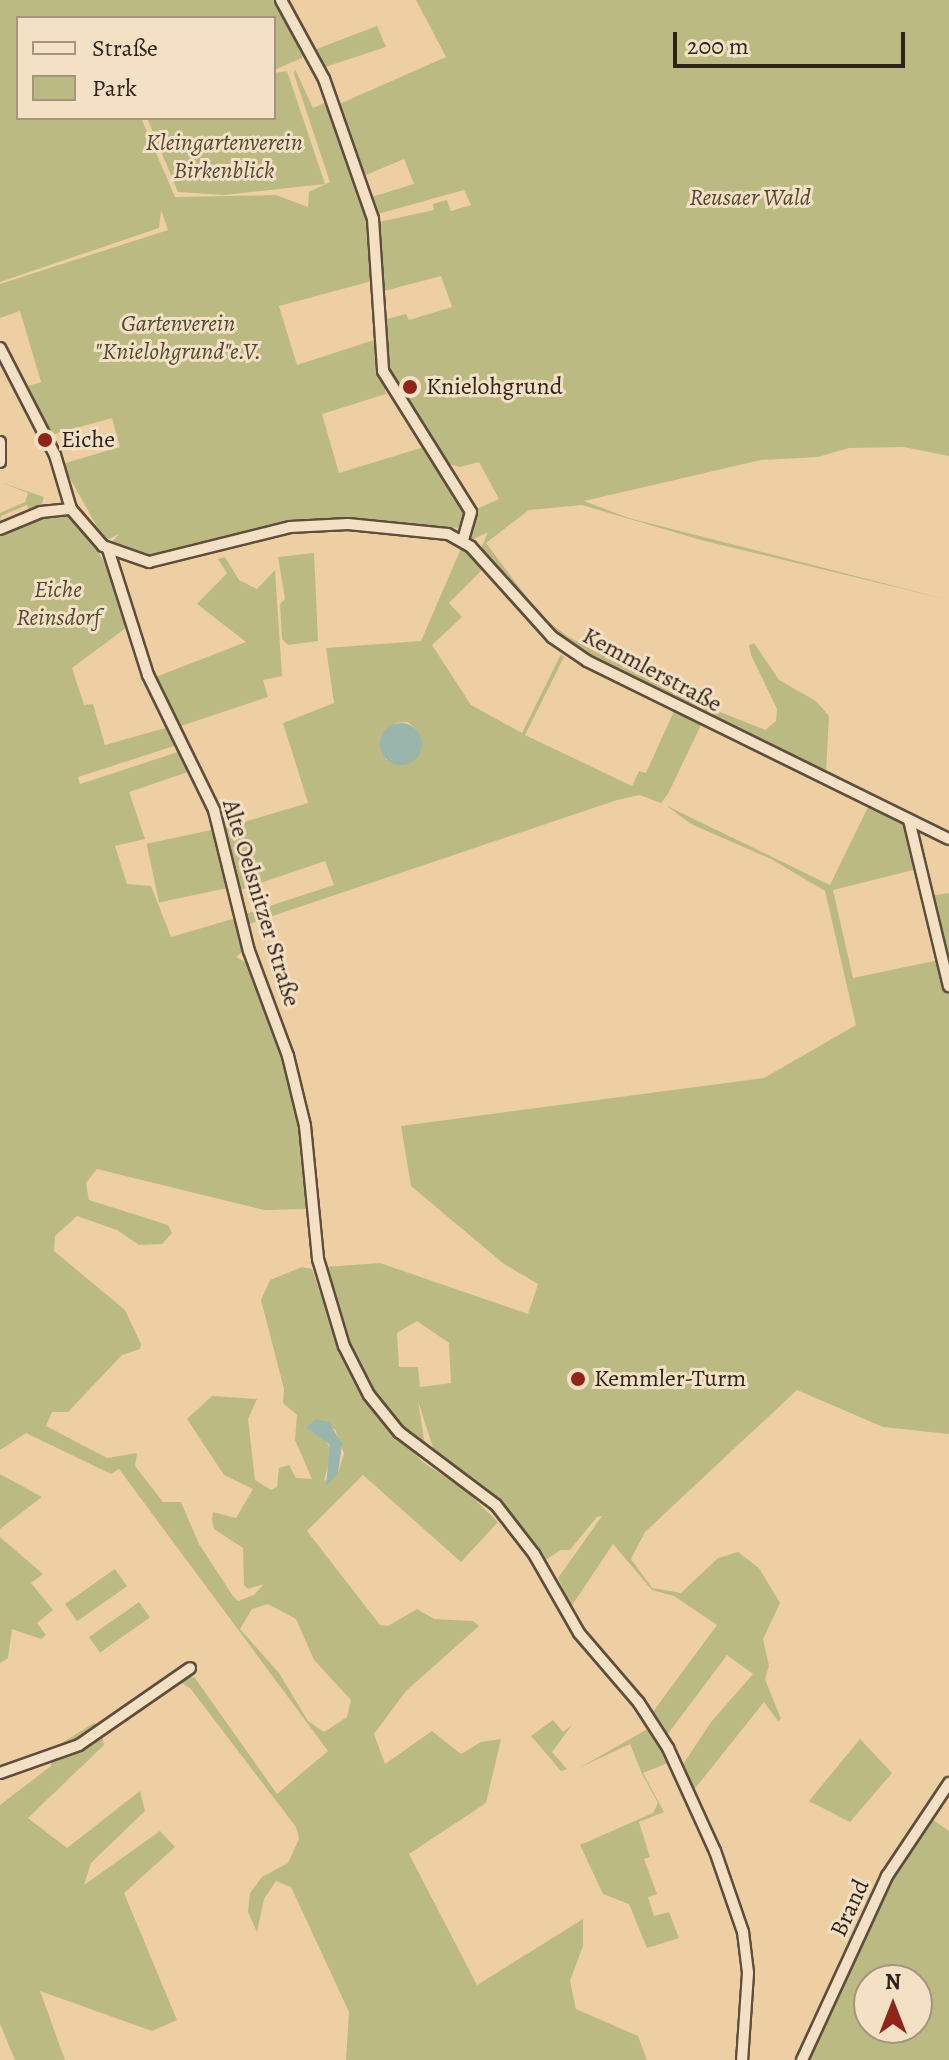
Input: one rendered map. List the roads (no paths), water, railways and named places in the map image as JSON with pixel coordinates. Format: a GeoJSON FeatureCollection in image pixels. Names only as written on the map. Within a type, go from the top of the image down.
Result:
{"type":"FeatureCollection","features":[{"type":"Feature","properties":{"kind":"street"},"geometry":{"type":"LineString","coordinates":[[0,348],[55,455],[71,509],[108,549],[138,561],[165,561],[268,531],[315,525],[415,528],[463,540],[471,512],[383,371],[373,219],[324,79],[283,5]]}},
{"type":"Feature","properties":{"kind":"street"},"geometry":{"type":"LineString","coordinates":[[0,442],[0,462]]}},
{"type":"Feature","properties":{"kind":"street"},"geometry":{"type":"LineString","coordinates":[[0,529],[41,512],[71,509]]}},
{"type":"Feature","properties":{"kind":"street","name":"Kemmlerstraße"},"geometry":{"type":"LineString","coordinates":[[463,540],[570,651],[949,839]]}},
{"type":"Feature","properties":{"kind":"street","name":"Alte Oelsnitzer Straße"},"geometry":{"type":"LineString","coordinates":[[108,549],[148,675],[222,834],[249,951],[301,1101],[314,1241],[344,1346],[369,1395],[414,1446],[496,1505],[534,1554],[579,1633],[639,1703],[668,1748],[715,1851],[743,1932],[748,1973],[742,2060]]}},
{"type":"Feature","properties":{"kind":"street"},"geometry":{"type":"LineString","coordinates":[[909,820],[949,986]]}},
{"type":"Feature","properties":{"kind":"street"},"geometry":{"type":"LineString","coordinates":[[0,1773],[79,1745],[190,1668]]}},
{"type":"Feature","properties":{"kind":"street","name":"Brand"},"geometry":{"type":"LineString","coordinates":[[802,2060],[887,1876],[949,1783]]}},
{"type":"Feature","properties":{"kind":"place","name":"Knielohgrund"},"geometry":{"type":"Point","coordinates":[410,387]}},
{"type":"Feature","properties":{"kind":"place","name":"Eiche"},"geometry":{"type":"Point","coordinates":[45,440]}},
{"type":"Feature","properties":{"kind":"place","name":"Kemmler-Turm"},"geometry":{"type":"Point","coordinates":[578,1379]}},
{"type":"Feature","properties":{"kind":"park label","name":"Kleingartenverein Birkenblick"},"geometry":{"type":"Point","coordinates":[224,157]}},
{"type":"Feature","properties":{"kind":"park label","name":"Reusaer Wald"},"geometry":{"type":"Point","coordinates":[750,198]}},
{"type":"Feature","properties":{"kind":"park label","name":"Gartenverein \"Knielohgrund\"e.V."},"geometry":{"type":"Point","coordinates":[178,338]}},
{"type":"Feature","properties":{"kind":"park label","name":"Eiche Reinsdorf"},"geometry":{"type":"Point","coordinates":[58,604]}}]}
